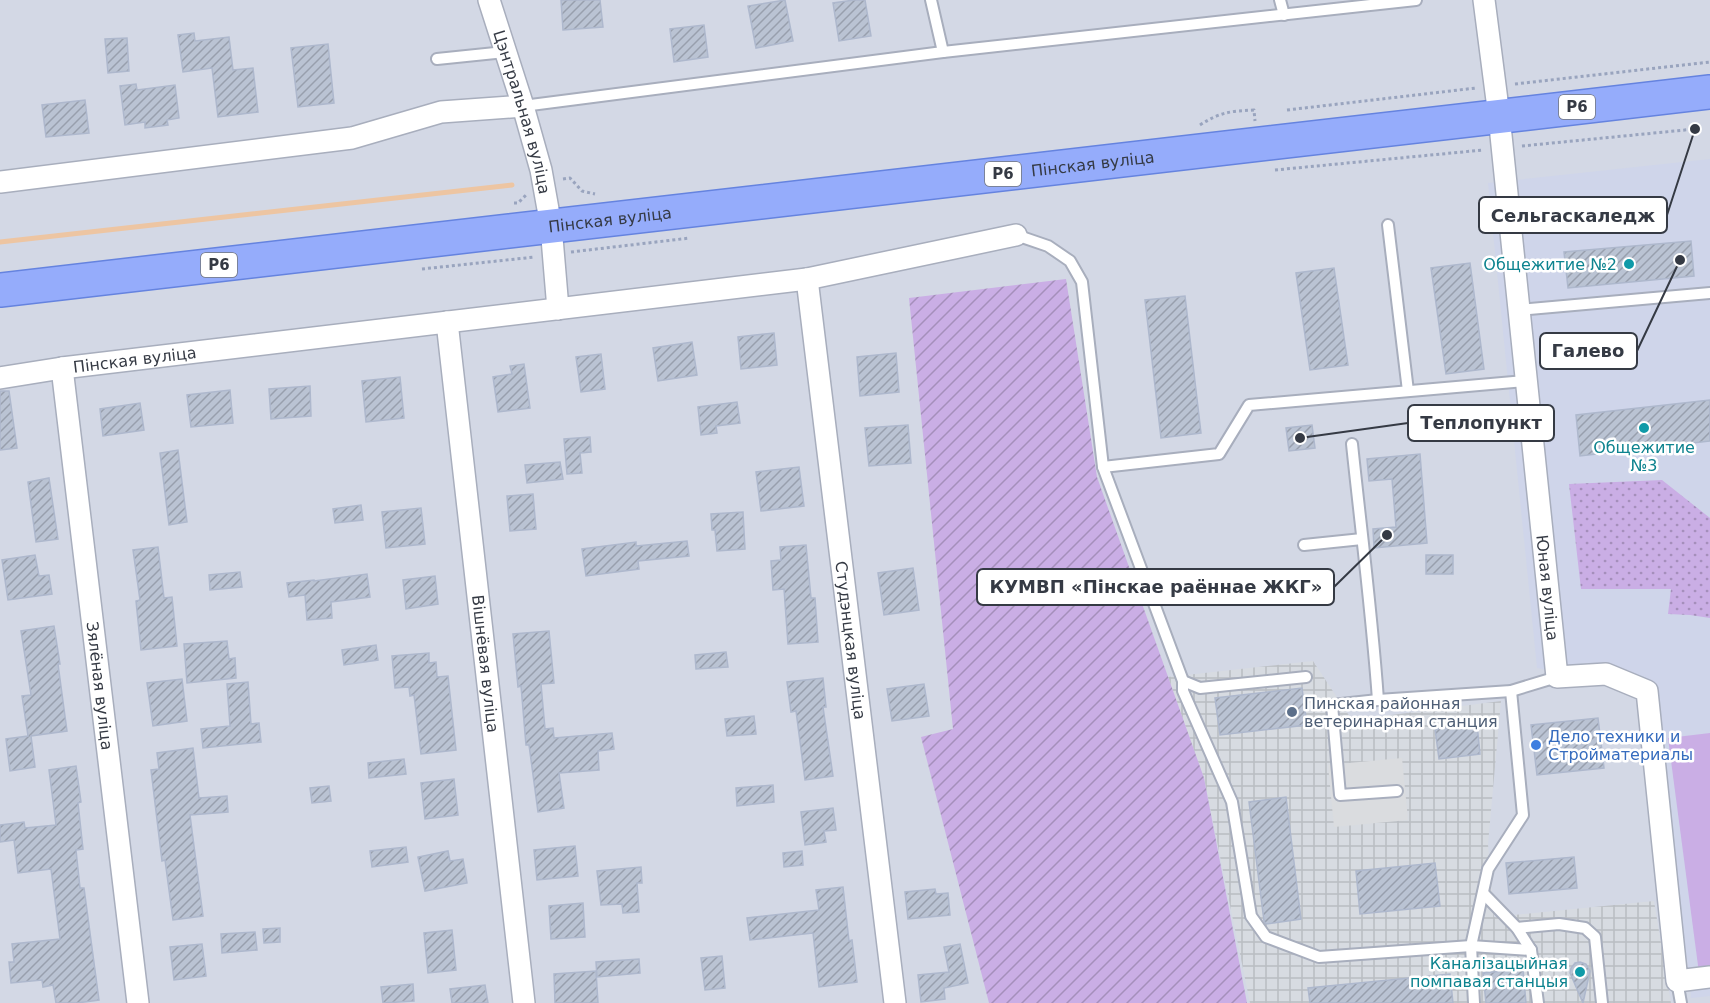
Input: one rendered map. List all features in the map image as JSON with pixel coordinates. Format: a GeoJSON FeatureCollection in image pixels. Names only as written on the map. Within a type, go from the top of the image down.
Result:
{"type":"FeatureCollection","features":[{"type":"Feature","properties":{"kind":"main road","name":"Пінская вуліца"},"geometry":{"type":"LineString","coordinates":[[0,290],[439,239],[552,240],[1499,116],[1710,92]]}},
{"type":"Feature","properties":{"kind":"street","name":"Цэнтральная вуліца"},"geometry":{"type":"LineString","coordinates":[[489,0],[541,170],[552,240],[558,309]]}},
{"type":"Feature","properties":{"kind":"street","name":"Юная вуліца"},"geometry":{"type":"LineString","coordinates":[[1484,0],[1520,310],[1525,381],[1557,677]]}},
{"type":"Feature","properties":{"kind":"street"},"geometry":{"type":"LineString","coordinates":[[0,183],[352,138],[441,112],[523,106]]}},
{"type":"Feature","properties":{"kind":"street","name":"Пінская вуліца"},"geometry":{"type":"LineString","coordinates":[[0,378],[62,368],[807,279],[1016,235]]}},
{"type":"Feature","properties":{"kind":"street","name":"Студэнцкая вуліца"},"geometry":{"type":"LineString","coordinates":[[807,279],[895,1003]]}},
{"type":"Feature","properties":{"kind":"street","name":"Вішнёвая вуліца"},"geometry":{"type":"LineString","coordinates":[[447,322],[524,1003]]}},
{"type":"Feature","properties":{"kind":"street","name":"Зялёная вуліца"},"geometry":{"type":"LineString","coordinates":[[62,368],[138,1003]]}},
{"type":"Feature","properties":{"kind":"street"},"geometry":{"type":"LineString","coordinates":[[1557,677],[1606,674],[1647,691],[1677,981],[1710,976]]}},
{"type":"Feature","properties":{"kind":"lane"},"geometry":{"type":"LineString","coordinates":[[931,0],[943,52]]}},
{"type":"Feature","properties":{"kind":"lane"},"geometry":{"type":"LineString","coordinates":[[1280,0],[1284,15]]}},
{"type":"Feature","properties":{"kind":"lane"},"geometry":{"type":"LineString","coordinates":[[523,106],[943,52],[1416,0]]}},
{"type":"Feature","properties":{"kind":"lane"},"geometry":{"type":"LineString","coordinates":[[437,59],[505,52]]}},
{"type":"Feature","properties":{"kind":"lane"},"geometry":{"type":"LineString","coordinates":[[1388,225],[1408,391]]}},
{"type":"Feature","properties":{"kind":"lane"},"geometry":{"type":"LineString","coordinates":[[1016,235],[1048,246],[1071,261],[1082,282],[1103,467],[1183,681],[1183,692],[1232,802],[1251,916],[1266,937],[1319,957],[1471,946],[1531,950]]}},
{"type":"Feature","properties":{"kind":"lane"},"geometry":{"type":"LineString","coordinates":[[1520,310],[1710,293]]}},
{"type":"Feature","properties":{"kind":"lane"},"geometry":{"type":"LineString","coordinates":[[1103,467],[1219,454],[1248,405],[1525,381]]}},
{"type":"Feature","properties":{"kind":"lane"},"geometry":{"type":"LineString","coordinates":[[1352,444],[1373,627],[1378,700]]}},
{"type":"Feature","properties":{"kind":"lane"},"geometry":{"type":"LineString","coordinates":[[1304,545],[1362,539]]}},
{"type":"Feature","properties":{"kind":"lane"},"geometry":{"type":"LineString","coordinates":[[1183,681],[1200,688],[1306,676]]}},
{"type":"Feature","properties":{"kind":"lane"},"geometry":{"type":"LineString","coordinates":[[1397,791],[1340,795],[1332,705],[1511,691],[1557,677]]}},
{"type":"Feature","properties":{"kind":"lane"},"geometry":{"type":"LineString","coordinates":[[1474,1003],[1471,946],[1488,869],[1523,815],[1511,691]]}},
{"type":"Feature","properties":{"kind":"lane"},"geometry":{"type":"LineString","coordinates":[[1483,893],[1517,928],[1531,950],[1538,1003]]}},
{"type":"Feature","properties":{"kind":"lane"},"geometry":{"type":"LineString","coordinates":[[1517,928],[1559,924],[1585,928],[1594,937],[1602,1003]]}},
{"type":"Feature","properties":{"kind":"lane"},"geometry":{"type":"LineString","coordinates":[[1677,981],[1681,1003]]}},
{"type":"Feature","properties":{"kind":"path"},"geometry":{"type":"LineString","coordinates":[[1266,171],[1695,129]]}},
{"type":"Feature","properties":{"kind":"path"},"geometry":{"type":"LineString","coordinates":[[419,269],[552,240],[694,237]]}},
{"type":"Feature","properties":{"kind":"shaded area"},"geometry":{"type":"Polygon","coordinates":[[[0,0],[1710,0],[1710,1003],[0,1003],[0,0]]]}},
{"type":"Feature","properties":{"kind":"shaded area"},"geometry":{"type":"Polygon","coordinates":[[[1710,159],[1710,996],[1691,998],[1688,965],[1637,687],[1537,668],[1488,183],[1710,159]]]}},
{"type":"Feature","properties":{"kind":"shaded area"},"geometry":{"type":"Polygon","coordinates":[[[1066,279],[1097,477],[1204,778],[1247,1003],[989,1003],[921,737],[953,729],[909,298],[1066,279]]]}},
{"type":"Feature","properties":{"kind":"shaded area"},"geometry":{"type":"Polygon","coordinates":[[[1662,480],[1710,518],[1710,618],[1668,614],[1671,589],[1581,589],[1569,484],[1662,480]]]}},
{"type":"Feature","properties":{"kind":"shaded area"},"geometry":{"type":"Polygon","coordinates":[[[1313,661],[1352,720],[1501,701],[1488,844],[1494,917],[1654,901],[1671,1003],[1250,1003],[1204,778],[1168,677],[1313,661]]]}},
{"type":"Feature","properties":{"kind":"shaded area"},"geometry":{"type":"Polygon","coordinates":[[[1710,733],[1710,972],[1699,973],[1668,738],[1710,733]]]}},
{"type":"Feature","properties":{"kind":"shaded area"},"geometry":{"type":"Polygon","coordinates":[[[1402,758],[1408,820],[1334,827],[1328,765],[1402,758]]]}},
{"type":"Feature","properties":{"kind":"building"},"geometry":{"type":"Polygon","coordinates":[[[561,0],[600,0],[603,27],[563,30],[561,0]]]}},
{"type":"Feature","properties":{"kind":"building"},"geometry":{"type":"Polygon","coordinates":[[[785,0],[793,41],[756,48],[748,6],[785,0]]]}},
{"type":"Feature","properties":{"kind":"building"},"geometry":{"type":"Polygon","coordinates":[[[865,0],[871,36],[839,41],[833,3],[865,0]]]}},
{"type":"Feature","properties":{"kind":"building"},"geometry":{"type":"Polygon","coordinates":[[[704,25],[708,57],[674,62],[670,29],[704,25]]]}},
{"type":"Feature","properties":{"kind":"building"},"geometry":{"type":"Polygon","coordinates":[[[194,33],[195,41],[229,37],[233,70],[253,68],[258,112],[218,117],[212,68],[183,72],[178,35],[194,33]]]}},
{"type":"Feature","properties":{"kind":"building"},"geometry":{"type":"Polygon","coordinates":[[[127,38],[129,71],[108,73],[105,39],[127,38]]]}},
{"type":"Feature","properties":{"kind":"building"},"geometry":{"type":"Polygon","coordinates":[[[328,44],[334,103],[298,107],[291,48],[328,44]]]}},
{"type":"Feature","properties":{"kind":"building"},"geometry":{"type":"Polygon","coordinates":[[[136,84],[137,90],[175,85],[179,118],[167,120],[168,125],[145,128],[145,122],[125,125],[120,86],[136,84]]]}},
{"type":"Feature","properties":{"kind":"building"},"geometry":{"type":"Polygon","coordinates":[[[85,100],[89,133],[46,137],[42,105],[85,100]]]}},
{"type":"Feature","properties":{"kind":"building","name":"Общежитие №2"},"geometry":{"type":"Polygon","coordinates":[[[1691,241],[1694,276],[1568,288],[1564,252],[1691,241]]]}},
{"type":"Feature","properties":{"kind":"building"},"geometry":{"type":"Polygon","coordinates":[[[1470,263],[1484,369],[1446,374],[1431,268],[1470,263]]]}},
{"type":"Feature","properties":{"kind":"building"},"geometry":{"type":"Polygon","coordinates":[[[1334,268],[1348,365],[1310,370],[1296,273],[1334,268]]]}},
{"type":"Feature","properties":{"kind":"building"},"geometry":{"type":"Polygon","coordinates":[[[1185,296],[1201,433],[1161,438],[1145,300],[1185,296]]]}},
{"type":"Feature","properties":{"kind":"building"},"geometry":{"type":"Polygon","coordinates":[[[774,333],[777,365],[741,369],[738,337],[774,333]]]}},
{"type":"Feature","properties":{"kind":"building"},"geometry":{"type":"Polygon","coordinates":[[[692,342],[697,375],[658,381],[653,348],[692,342]]]}},
{"type":"Feature","properties":{"kind":"building"},"geometry":{"type":"Polygon","coordinates":[[[896,353],[899,392],[860,396],[857,357],[896,353]]]}},
{"type":"Feature","properties":{"kind":"building"},"geometry":{"type":"Polygon","coordinates":[[[601,354],[605,389],[581,392],[576,357],[601,354]]]}},
{"type":"Feature","properties":{"kind":"building"},"geometry":{"type":"Polygon","coordinates":[[[524,364],[530,408],[498,412],[493,377],[512,374],[510,366],[524,364]]]}},
{"type":"Feature","properties":{"kind":"building"},"geometry":{"type":"Polygon","coordinates":[[[400,377],[404,418],[366,422],[362,381],[400,377]]]}},
{"type":"Feature","properties":{"kind":"building"},"geometry":{"type":"Polygon","coordinates":[[[310,386],[311,416],[271,419],[269,389],[310,386]]]}},
{"type":"Feature","properties":{"kind":"building"},"geometry":{"type":"Polygon","coordinates":[[[230,390],[233,423],[191,427],[187,395],[230,390]]]}},
{"type":"Feature","properties":{"kind":"building"},"geometry":{"type":"Polygon","coordinates":[[[0,391],[9,391],[17,448],[0,450],[0,391]]]}},
{"type":"Feature","properties":{"kind":"building","name":"Общежитие №3"},"geometry":{"type":"Polygon","coordinates":[[[1710,400],[1710,441],[1580,456],[1576,415],[1710,400]]]}},
{"type":"Feature","properties":{"kind":"building"},"geometry":{"type":"Polygon","coordinates":[[[737,402],[740,423],[716,426],[717,433],[701,435],[698,407],[737,402]]]}},
{"type":"Feature","properties":{"kind":"building"},"geometry":{"type":"Polygon","coordinates":[[[140,403],[144,430],[103,436],[100,409],[140,403]]]}},
{"type":"Feature","properties":{"kind":"building"},"geometry":{"type":"Polygon","coordinates":[[[1487,416],[1488,440],[1467,441],[1466,417],[1487,416]]]}},
{"type":"Feature","properties":{"kind":"building"},"geometry":{"type":"Polygon","coordinates":[[[908,425],[911,463],[869,466],[865,428],[908,425]]]}},
{"type":"Feature","properties":{"kind":"building"},"geometry":{"type":"Polygon","coordinates":[[[1312,425],[1315,448],[1289,451],[1286,428],[1312,425]]]}},
{"type":"Feature","properties":{"kind":"building"},"geometry":{"type":"Polygon","coordinates":[[[590,437],[591,452],[580,453],[582,473],[567,474],[564,439],[590,437]]]}},
{"type":"Feature","properties":{"kind":"building"},"geometry":{"type":"Polygon","coordinates":[[[178,450],[187,522],[169,525],[160,453],[178,450]]]}},
{"type":"Feature","properties":{"kind":"building"},"geometry":{"type":"Polygon","coordinates":[[[1420,454],[1427,543],[1374,548],[1373,529],[1396,527],[1392,479],[1369,481],[1367,459],[1420,454]]]}},
{"type":"Feature","properties":{"kind":"building"},"geometry":{"type":"Polygon","coordinates":[[[560,462],[563,479],[527,483],[525,465],[560,462]]]}},
{"type":"Feature","properties":{"kind":"building"},"geometry":{"type":"Polygon","coordinates":[[[799,467],[804,506],[761,511],[756,472],[799,467]]]}},
{"type":"Feature","properties":{"kind":"building"},"geometry":{"type":"Polygon","coordinates":[[[49,478],[58,539],[36,542],[28,482],[49,478]]]}},
{"type":"Feature","properties":{"kind":"building"},"geometry":{"type":"Polygon","coordinates":[[[533,494],[536,529],[510,531],[507,496],[533,494]]]}},
{"type":"Feature","properties":{"kind":"building"},"geometry":{"type":"Polygon","coordinates":[[[361,505],[363,520],[335,523],[333,509],[361,505]]]}},
{"type":"Feature","properties":{"kind":"building"},"geometry":{"type":"Polygon","coordinates":[[[421,508],[425,544],[386,548],[382,512],[421,508]]]}},
{"type":"Feature","properties":{"kind":"building"},"geometry":{"type":"Polygon","coordinates":[[[743,512],[745,549],[717,551],[711,514],[743,512]]]}},
{"type":"Feature","properties":{"kind":"building"},"geometry":{"type":"Polygon","coordinates":[[[687,541],[689,556],[638,561],[639,569],[586,576],[582,549],[636,542],[636,546],[687,541]]]}},
{"type":"Feature","properties":{"kind":"building"},"geometry":{"type":"Polygon","coordinates":[[[806,545],[811,598],[815,598],[818,642],[788,644],[784,589],[773,590],[771,561],[781,560],[780,547],[806,545]]]}},
{"type":"Feature","properties":{"kind":"building"},"geometry":{"type":"Polygon","coordinates":[[[158,547],[164,598],[172,597],[177,646],[141,650],[136,601],[140,600],[133,550],[158,547]]]}},
{"type":"Feature","properties":{"kind":"building"},"geometry":{"type":"Polygon","coordinates":[[[35,555],[39,576],[49,575],[52,594],[8,600],[2,560],[35,555]]]}},
{"type":"Feature","properties":{"kind":"building"},"geometry":{"type":"Polygon","coordinates":[[[1426,555],[1453,555],[1453,574],[1426,574],[1426,555]]]}},
{"type":"Feature","properties":{"kind":"building"},"geometry":{"type":"Polygon","coordinates":[[[913,568],[919,610],[884,615],[878,573],[913,568]]]}},
{"type":"Feature","properties":{"kind":"building"},"geometry":{"type":"Polygon","coordinates":[[[240,572],[242,587],[210,590],[209,575],[240,572]]]}},
{"type":"Feature","properties":{"kind":"building"},"geometry":{"type":"Polygon","coordinates":[[[367,574],[370,597],[331,602],[332,618],[307,620],[305,595],[289,597],[287,583],[367,574]]]}},
{"type":"Feature","properties":{"kind":"building"},"geometry":{"type":"Polygon","coordinates":[[[435,576],[438,604],[406,609],[403,580],[435,576]]]}},
{"type":"Feature","properties":{"kind":"building"},"geometry":{"type":"Polygon","coordinates":[[[54,626],[67,731],[31,736],[35,767],[10,771],[6,739],[28,736],[22,696],[31,695],[21,631],[54,626]]]}},
{"type":"Feature","properties":{"kind":"building"},"geometry":{"type":"Polygon","coordinates":[[[549,631],[554,683],[541,684],[545,729],[553,728],[554,738],[612,733],[614,749],[598,751],[599,770],[559,773],[564,808],[538,812],[529,745],[526,745],[521,686],[518,687],[513,634],[549,631]]]}},
{"type":"Feature","properties":{"kind":"building"},"geometry":{"type":"Polygon","coordinates":[[[227,641],[229,659],[235,658],[236,678],[187,683],[184,644],[227,641]]]}},
{"type":"Feature","properties":{"kind":"building"},"geometry":{"type":"Polygon","coordinates":[[[376,645],[378,660],[344,665],[342,650],[376,645]]]}},
{"type":"Feature","properties":{"kind":"building"},"geometry":{"type":"Polygon","coordinates":[[[726,652],[728,667],[696,669],[695,655],[726,652]]]}},
{"type":"Feature","properties":{"kind":"building"},"geometry":{"type":"Polygon","coordinates":[[[429,653],[429,663],[436,662],[437,677],[448,676],[456,750],[421,754],[414,695],[410,696],[409,687],[395,688],[392,656],[429,653]]]}},
{"type":"Feature","properties":{"kind":"building"},"geometry":{"type":"Polygon","coordinates":[[[823,678],[826,707],[823,707],[833,776],[805,780],[796,711],[791,712],[787,682],[823,678]]]}},
{"type":"Feature","properties":{"kind":"building"},"geometry":{"type":"Polygon","coordinates":[[[182,679],[187,721],[153,726],[147,683],[182,679]]]}},
{"type":"Feature","properties":{"kind":"building"},"geometry":{"type":"Polygon","coordinates":[[[248,682],[251,724],[259,723],[261,742],[203,748],[201,729],[230,726],[227,684],[248,682]]]}},
{"type":"Feature","properties":{"kind":"building"},"geometry":{"type":"Polygon","coordinates":[[[924,684],[929,716],[892,721],[887,689],[924,684]]]}},
{"type":"Feature","properties":{"kind":"building"},"geometry":{"type":"Polygon","coordinates":[[[1302,688],[1307,725],[1220,735],[1215,698],[1302,688]]]}},
{"type":"Feature","properties":{"kind":"building"},"geometry":{"type":"Polygon","coordinates":[[[754,716],[756,734],[727,736],[725,719],[754,716]]]}},
{"type":"Feature","properties":{"kind":"building"},"geometry":{"type":"Polygon","coordinates":[[[1598,718],[1604,768],[1537,775],[1531,725],[1598,718]]]}},
{"type":"Feature","properties":{"kind":"building"},"geometry":{"type":"Polygon","coordinates":[[[1477,724],[1480,754],[1439,759],[1435,729],[1477,724]]]}},
{"type":"Feature","properties":{"kind":"building"},"geometry":{"type":"Polygon","coordinates":[[[193,748],[199,798],[227,796],[228,812],[190,815],[203,916],[173,920],[165,860],[162,861],[151,770],[159,769],[157,753],[193,748]]]}},
{"type":"Feature","properties":{"kind":"building"},"geometry":{"type":"Polygon","coordinates":[[[404,759],[406,774],[369,778],[368,763],[404,759]]]}},
{"type":"Feature","properties":{"kind":"building"},"geometry":{"type":"Polygon","coordinates":[[[76,766],[81,802],[78,803],[83,849],[76,850],[80,888],[84,888],[99,1000],[56,1003],[53,985],[43,987],[42,980],[11,983],[9,962],[14,962],[12,944],[60,939],[51,869],[18,873],[14,840],[0,842],[0,825],[24,822],[25,828],[56,825],[49,770],[76,766]]]}},
{"type":"Feature","properties":{"kind":"building"},"geometry":{"type":"Polygon","coordinates":[[[454,779],[458,815],[425,819],[421,783],[454,779]]]}},
{"type":"Feature","properties":{"kind":"building"},"geometry":{"type":"Polygon","coordinates":[[[773,785],[774,802],[737,806],[736,788],[773,785]]]}},
{"type":"Feature","properties":{"kind":"building"},"geometry":{"type":"Polygon","coordinates":[[[329,786],[331,801],[312,803],[310,788],[329,786]]]}},
{"type":"Feature","properties":{"kind":"building"},"geometry":{"type":"Polygon","coordinates":[[[1286,797],[1301,919],[1266,924],[1249,802],[1286,797]]]}},
{"type":"Feature","properties":{"kind":"building"},"geometry":{"type":"Polygon","coordinates":[[[833,808],[836,830],[824,831],[826,842],[805,845],[801,812],[833,808]]]}},
{"type":"Feature","properties":{"kind":"building"},"geometry":{"type":"Polygon","coordinates":[[[575,846],[578,876],[537,880],[534,850],[575,846]]]}},
{"type":"Feature","properties":{"kind":"building"},"geometry":{"type":"Polygon","coordinates":[[[406,847],[408,862],[372,867],[370,851],[406,847]]]}},
{"type":"Feature","properties":{"kind":"building"},"geometry":{"type":"Polygon","coordinates":[[[448,851],[450,861],[463,859],[467,883],[425,891],[418,857],[448,851]]]}},
{"type":"Feature","properties":{"kind":"building"},"geometry":{"type":"Polygon","coordinates":[[[802,851],[803,865],[784,867],[783,853],[802,851]]]}},
{"type":"Feature","properties":{"kind":"building"},"geometry":{"type":"Polygon","coordinates":[[[1574,857],[1577,888],[1509,894],[1506,863],[1574,857]]]}},
{"type":"Feature","properties":{"kind":"building"},"geometry":{"type":"Polygon","coordinates":[[[1435,863],[1440,906],[1360,914],[1356,871],[1435,863]]]}},
{"type":"Feature","properties":{"kind":"building"},"geometry":{"type":"Polygon","coordinates":[[[641,867],[642,883],[637,883],[639,912],[623,913],[622,904],[601,905],[597,871],[641,867]]]}},
{"type":"Feature","properties":{"kind":"building"},"geometry":{"type":"Polygon","coordinates":[[[843,887],[849,941],[852,940],[857,982],[819,987],[813,933],[750,940],[747,918],[819,910],[816,890],[843,887]]]}},
{"type":"Feature","properties":{"kind":"building"},"geometry":{"type":"Polygon","coordinates":[[[935,889],[936,894],[948,893],[950,915],[908,919],[905,892],[935,889]]]}},
{"type":"Feature","properties":{"kind":"building"},"geometry":{"type":"Polygon","coordinates":[[[583,903],[585,937],[551,939],[549,906],[583,903]]]}},
{"type":"Feature","properties":{"kind":"building"},"geometry":{"type":"Polygon","coordinates":[[[280,928],[280,942],[264,943],[263,929],[280,928]]]}},
{"type":"Feature","properties":{"kind":"building"},"geometry":{"type":"Polygon","coordinates":[[[452,930],[456,970],[428,973],[424,933],[452,930]]]}},
{"type":"Feature","properties":{"kind":"building"},"geometry":{"type":"Polygon","coordinates":[[[255,932],[257,950],[222,953],[221,934],[255,932]]]}},
{"type":"Feature","properties":{"kind":"building"},"geometry":{"type":"Polygon","coordinates":[[[202,944],[206,976],[174,980],[170,947],[202,944]]]}},
{"type":"Feature","properties":{"kind":"building"},"geometry":{"type":"Polygon","coordinates":[[[960,944],[968,983],[944,988],[945,999],[921,1002],[918,975],[949,972],[944,947],[960,944]]]}},
{"type":"Feature","properties":{"kind":"building"},"geometry":{"type":"Polygon","coordinates":[[[722,956],[725,988],[705,990],[701,958],[722,956]]]}},
{"type":"Feature","properties":{"kind":"building"},"geometry":{"type":"Polygon","coordinates":[[[639,959],[640,973],[597,977],[596,962],[639,959]]]}},
{"type":"Feature","properties":{"kind":"building","name":"Каналізацыйная помпавая станцыя"},"geometry":{"type":"Polygon","coordinates":[[[1575,963],[1586,964],[1590,971],[1583,1003],[1570,973],[1575,963]]]}},
{"type":"Feature","properties":{"kind":"building"},"geometry":{"type":"Polygon","coordinates":[[[1523,969],[1526,1003],[1486,1003],[1483,973],[1523,969]]]}},
{"type":"Feature","properties":{"kind":"building"},"geometry":{"type":"Polygon","coordinates":[[[596,971],[598,1003],[555,1003],[554,974],[596,971]]]}},
{"type":"Feature","properties":{"kind":"building"},"geometry":{"type":"Polygon","coordinates":[[[1450,974],[1453,1003],[1310,1003],[1308,988],[1450,974]]]}},
{"type":"Feature","properties":{"kind":"building"},"geometry":{"type":"Polygon","coordinates":[[[413,984],[414,1001],[383,1003],[381,987],[413,984]]]}},
{"type":"Feature","properties":{"kind":"building"},"geometry":{"type":"Polygon","coordinates":[[[485,985],[488,1003],[452,1003],[450,989],[485,985]]]}},
{"type":"Feature","properties":{"kind":"waterway"},"geometry":{"type":"LineString","coordinates":[[0,242],[512,185]]}},
{"type":"Feature","properties":{"kind":"place","name":"Сельгаскаледж"},"geometry":{"type":"Point","coordinates":[1695,129]}},
{"type":"Feature","properties":{"kind":"place","name":"Галево"},"geometry":{"type":"Point","coordinates":[1680,260]}},
{"type":"Feature","properties":{"kind":"place","name":"Общежитие №2"},"geometry":{"type":"Point","coordinates":[1629,264]}},
{"type":"Feature","properties":{"kind":"place","name":"Общежитие №3"},"geometry":{"type":"Point","coordinates":[1644,428]}},
{"type":"Feature","properties":{"kind":"place","name":"Теплопункт"},"geometry":{"type":"Point","coordinates":[1300,438]}},
{"type":"Feature","properties":{"kind":"place","name":"КУМВП «Пінскае раённае ЖКГ»"},"geometry":{"type":"Point","coordinates":[1387,535]}},
{"type":"Feature","properties":{"kind":"place","name":"Пинская районная ветеринарная станция"},"geometry":{"type":"Point","coordinates":[1292,712]}},
{"type":"Feature","properties":{"kind":"place","name":"Дело техники и Стройматериалы"},"geometry":{"type":"Point","coordinates":[1536,745]}},
{"type":"Feature","properties":{"kind":"place","name":"Каналізацыйная помпавая станцыя"},"geometry":{"type":"Point","coordinates":[1580,972]}}]}
